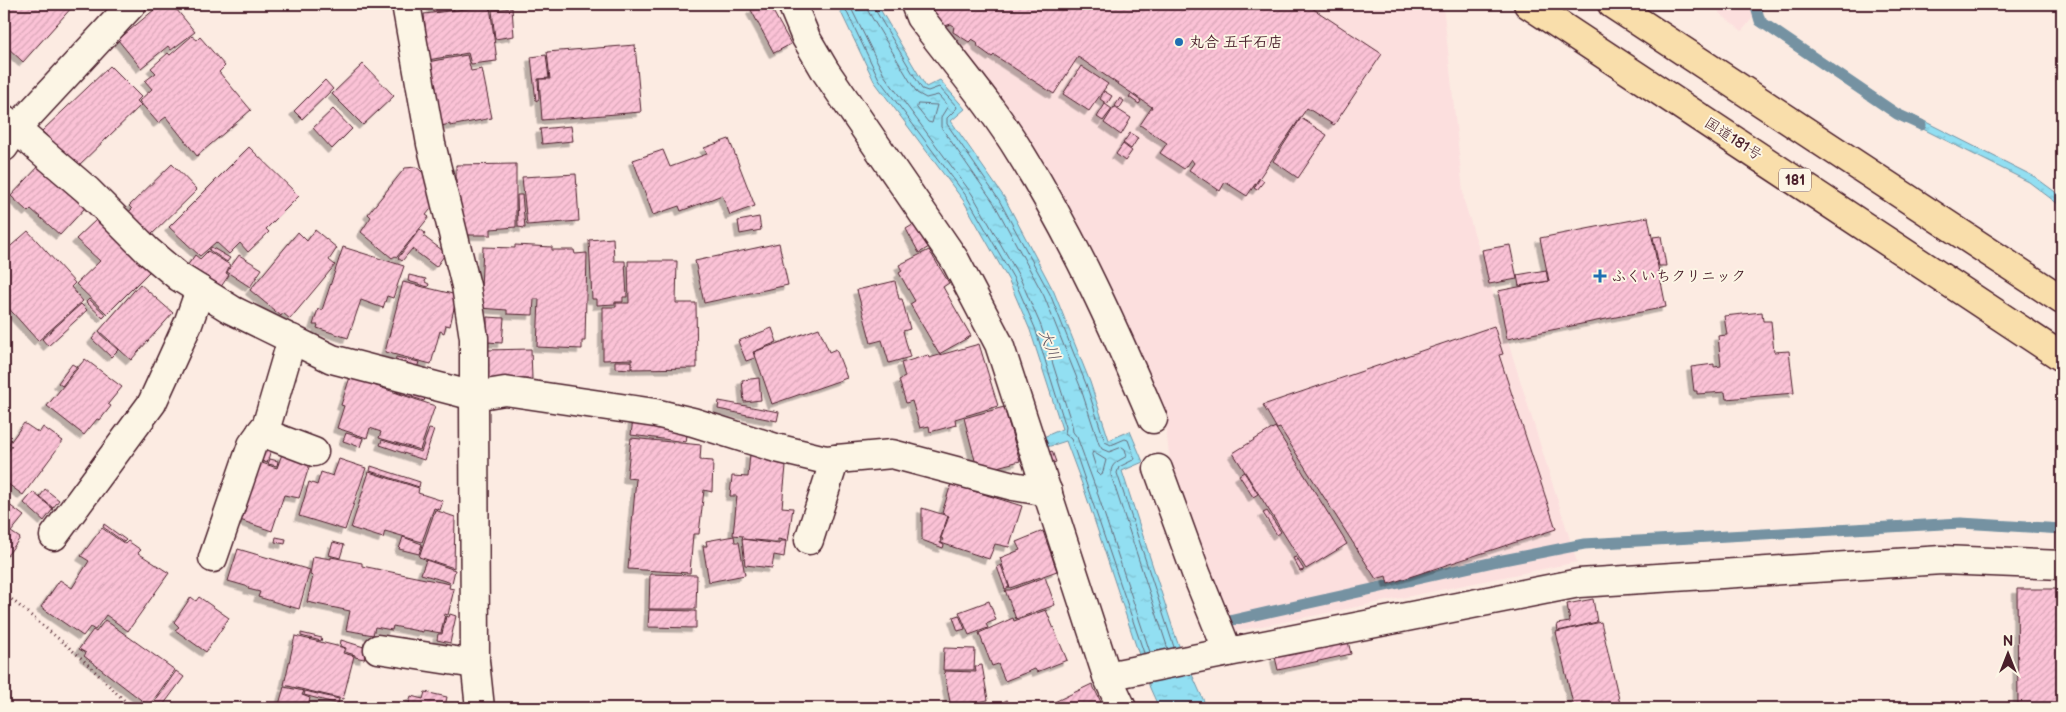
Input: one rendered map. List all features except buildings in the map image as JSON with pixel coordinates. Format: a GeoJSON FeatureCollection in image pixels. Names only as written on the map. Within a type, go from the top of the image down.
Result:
{"type":"FeatureCollection","features":[{"type":"Feature","properties":{"kind":"highway","name":"国道181号"},"geometry":{"type":"LineString","coordinates":[[1528,4],[2062,357]]}},
{"type":"Feature","properties":{"kind":"highway"},"geometry":{"type":"LineString","coordinates":[[1612,4],[2062,300]]}},
{"type":"Feature","properties":{"kind":"street"},"geometry":{"type":"LineString","coordinates":[[132,4],[8,132],[87,190],[148,251],[179,278],[232,310],[332,359],[474,396],[506,391],[656,413],[694,422],[776,448],[826,460],[892,454],[1013,486],[1048,492]]}},
{"type":"Feature","properties":{"kind":"street"},"geometry":{"type":"LineString","coordinates":[[406,4],[430,144],[466,286],[474,338],[475,664],[480,708]]}},
{"type":"Feature","properties":{"kind":"street"},"geometry":{"type":"LineString","coordinates":[[792,4],[806,38],[826,72],[955,260],[998,344],[1108,676],[1122,708]]}},
{"type":"Feature","properties":{"kind":"street"},"geometry":{"type":"LineString","coordinates":[[915,4],[920,17],[1020,152],[1048,200],[1092,282],[1153,419]]}},
{"type":"Feature","properties":{"kind":"street"},"geometry":{"type":"LineString","coordinates":[[54,536],[152,402],[188,324],[200,290]]}},
{"type":"Feature","properties":{"kind":"street"},"geometry":{"type":"LineString","coordinates":[[213,558],[252,445],[264,428],[292,339]]}},
{"type":"Feature","properties":{"kind":"street"},"geometry":{"type":"LineString","coordinates":[[264,428],[314,452]]}},
{"type":"Feature","properties":{"kind":"street"},"geometry":{"type":"LineString","coordinates":[[809,540],[835,460]]}},
{"type":"Feature","properties":{"kind":"street"},"geometry":{"type":"LineString","coordinates":[[1158,469],[1196,573],[1228,652]]}},
{"type":"Feature","properties":{"kind":"street"},"geometry":{"type":"LineString","coordinates":[[1108,676],[1579,583],[1942,560],[2062,566]]}},
{"type":"Feature","properties":{"kind":"street"},"geometry":{"type":"LineString","coordinates":[[378,649],[475,664]]}},
{"type":"Feature","properties":{"kind":"path"},"geometry":{"type":"LineString","coordinates":[[4,593],[79,656],[132,708]]}},
{"type":"Feature","properties":{"kind":"shaded area"},"geometry":{"type":"Polygon","coordinates":[[[922,4],[1443,4],[1464,201],[1577,562],[1228,633],[1170,465],[1165,417],[922,4]]]}},
{"type":"Feature","properties":{"kind":"shaded area"},"geometry":{"type":"Polygon","coordinates":[[[1713,4],[1752,4],[1754,16],[1742,31],[1719,13],[1720,8],[1713,4]]]}},
{"type":"Feature","properties":{"kind":"water","name":"大川"},"geometry":{"type":"Polygon","coordinates":[[[837,4],[877,4],[926,87],[940,80],[965,109],[951,121],[1004,197],[1054,292],[1090,382],[1109,440],[1130,431],[1143,462],[1122,471],[1177,641],[1207,708],[1159,708],[1150,688],[1085,492],[1066,441],[1044,448],[1041,438],[1062,429],[1030,330],[1009,281],[963,200],[874,81],[837,4]]]}},
{"type":"Feature","properties":{"kind":"water"},"geometry":{"type":"Polygon","coordinates":[[[1912,115],[2035,177],[2062,197],[2062,207],[2029,182],[1909,122],[1907,118],[1912,115]]]}},
{"type":"Feature","properties":{"kind":"waterway"},"geometry":{"type":"LineString","coordinates":[[1755,4],[1760,21],[1897,114],[1921,125]]}},
{"type":"Feature","properties":{"kind":"waterway"},"geometry":{"type":"LineString","coordinates":[[1233,620],[1498,561],[1584,544],[1961,523],[2062,529]]}},
{"type":"Feature","properties":{"kind":"place","name":"丸合 五千石店"},"geometry":{"type":"Point","coordinates":[1179,42]}},
{"type":"Feature","properties":{"kind":"place","name":"ふくいちクリニック"},"geometry":{"type":"Point","coordinates":[1600,276]}}]}
